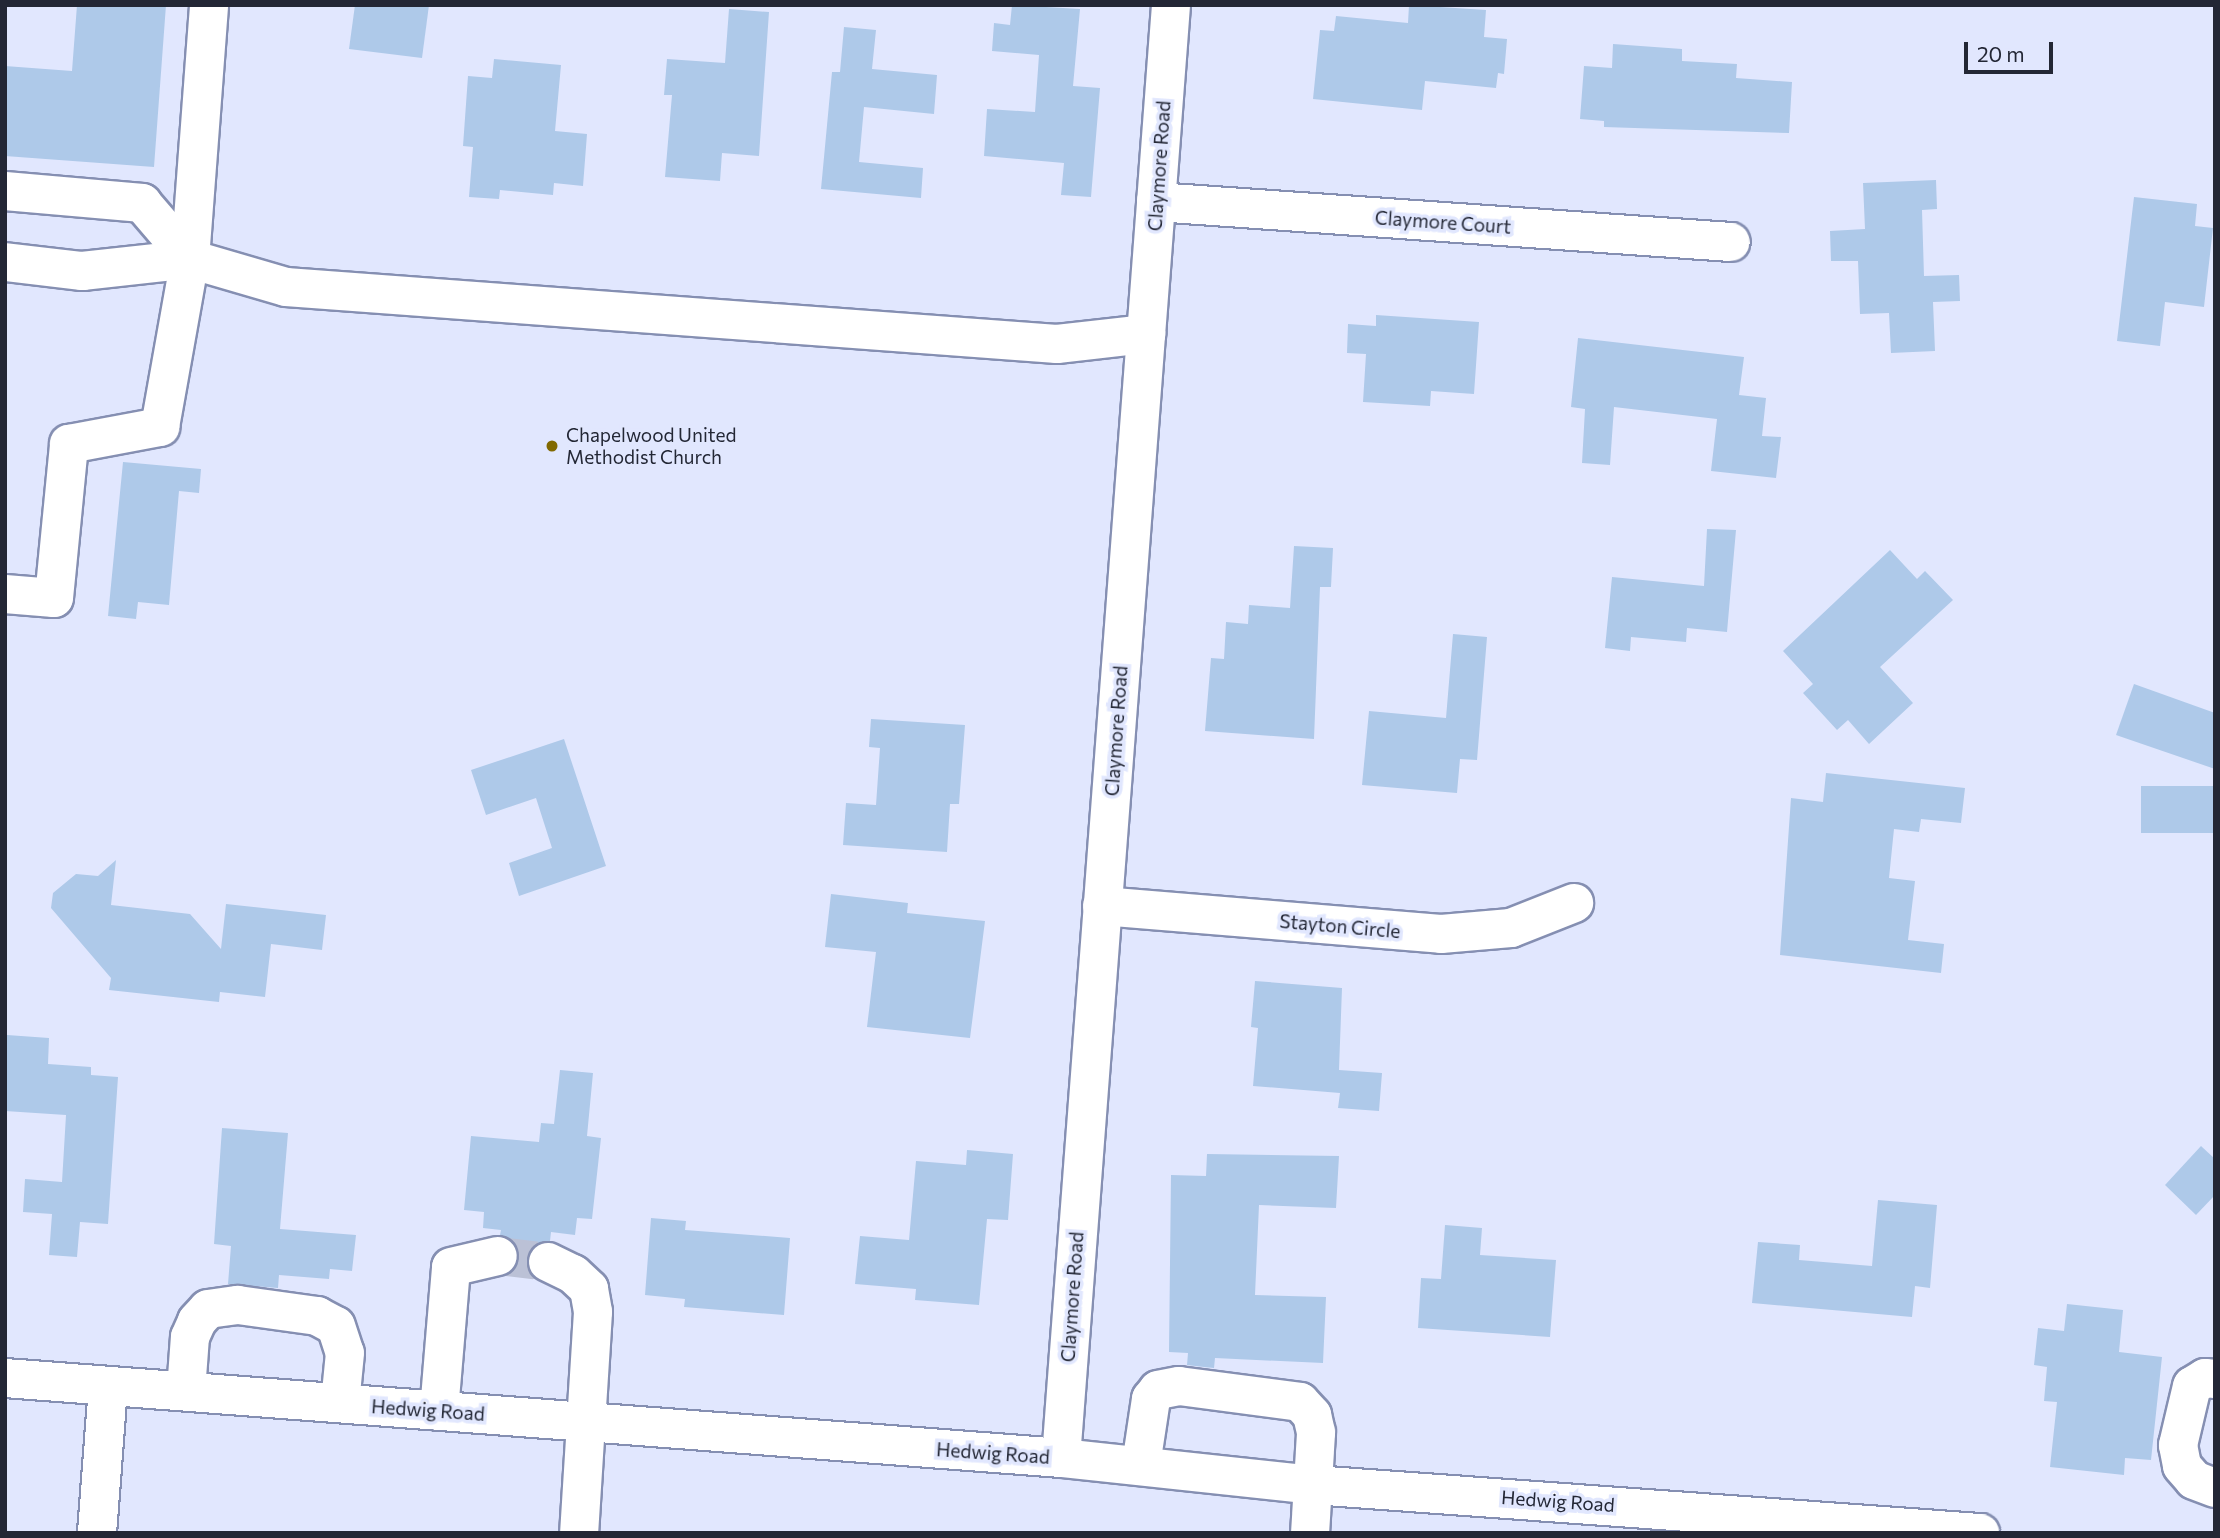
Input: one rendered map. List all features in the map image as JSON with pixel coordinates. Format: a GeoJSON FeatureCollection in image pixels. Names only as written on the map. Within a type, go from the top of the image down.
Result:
{"type":"FeatureCollection","features":[{"type":"Feature","properties":{"kind":"street"},"geometry":{"type":"LineString","coordinates":[[5,594],[54,598],[69,444],[160,427],[190,259],[209,5]]}},
{"type":"Feature","properties":{"kind":"street","name":"Claymore Road"},"geometry":{"type":"LineString","coordinates":[[1061,1458],[1171,5]]}},
{"type":"Feature","properties":{"kind":"street"},"geometry":{"type":"LineString","coordinates":[[5,191],[142,203],[190,259]]}},
{"type":"Feature","properties":{"kind":"street","name":"Claymore Court"},"geometry":{"type":"LineString","coordinates":[[1156,202],[1731,242]]}},
{"type":"Feature","properties":{"kind":"street"},"geometry":{"type":"LineString","coordinates":[[5,262],[82,271],[190,259],[285,287],[1057,344],[1146,334]]}},
{"type":"Feature","properties":{"kind":"street","name":"Stayton Circle"},"geometry":{"type":"LineString","coordinates":[[1102,906],[1441,934],[1511,928],[1574,903]]}},
{"type":"Feature","properties":{"kind":"street"},"geometry":{"type":"LineString","coordinates":[[439,1410],[451,1267],[498,1256]]}},
{"type":"Feature","properties":{"kind":"street"},"geometry":{"type":"LineString","coordinates":[[548,1262],[573,1274],[589,1289],[593,1312],[579,1533]]}},
{"type":"Feature","properties":{"kind":"street"},"geometry":{"type":"LineString","coordinates":[[186,1391],[190,1338],[197,1321],[208,1308],[238,1305],[317,1316],[336,1326],[345,1353],[340,1403]]}},
{"type":"Feature","properties":{"kind":"street","name":"Hedwig Road"},"geometry":{"type":"LineString","coordinates":[[5,1378],[1061,1458],[1313,1485],[1753,1523],[1980,1533]]}},
{"type":"Feature","properties":{"kind":"street"},"geometry":{"type":"LineString","coordinates":[[2215,1379],[2205,1378],[2192,1386],[2178,1445],[2182,1466],[2194,1480],[2215,1488]]}},
{"type":"Feature","properties":{"kind":"street"},"geometry":{"type":"LineString","coordinates":[[97,1533],[108,1386]]}},
{"type":"Feature","properties":{"kind":"street"},"geometry":{"type":"LineString","coordinates":[[1141,1465],[1151,1399],[1158,1390],[1179,1386],[1300,1402],[1312,1415],[1316,1433],[1310,1533]]}},
{"type":"Feature","properties":{"kind":"building"},"geometry":{"type":"Polygon","coordinates":[[[77,5],[166,5],[154,167],[5,156],[5,66],[72,71],[77,5]]]}},
{"type":"Feature","properties":{"kind":"building"},"geometry":{"type":"Polygon","coordinates":[[[355,5],[429,5],[422,58],[349,49],[355,5]]]}},
{"type":"Feature","properties":{"kind":"building"},"geometry":{"type":"Polygon","coordinates":[[[1012,5],[1080,9],[1073,86],[1100,88],[1091,197],[1061,195],[1064,163],[984,156],[987,109],[1035,112],[1039,55],[992,51],[994,23],[1010,25],[1012,5]]]}},
{"type":"Feature","properties":{"kind":"building"},"geometry":{"type":"Polygon","coordinates":[[[1409,5],[1486,10],[1484,37],[1507,39],[1504,74],[1498,73],[1496,88],[1425,81],[1422,110],[1313,99],[1320,30],[1334,31],[1336,16],[1408,23],[1409,5]]]}},
{"type":"Feature","properties":{"kind":"building"},"geometry":{"type":"Polygon","coordinates":[[[729,9],[769,12],[759,156],[722,153],[720,181],[665,177],[672,95],[664,95],[667,59],[725,63],[729,9]]]}},
{"type":"Feature","properties":{"kind":"building"},"geometry":{"type":"Polygon","coordinates":[[[844,27],[876,30],[872,69],[937,75],[934,114],[864,107],[859,162],[923,168],[921,198],[821,189],[832,72],[840,72],[844,27]]]}},
{"type":"Feature","properties":{"kind":"building"},"geometry":{"type":"Polygon","coordinates":[[[1613,44],[1682,49],[1682,61],[1737,64],[1736,78],[1792,82],[1789,133],[1604,127],[1604,121],[1580,119],[1584,66],[1612,68],[1613,44]]]}},
{"type":"Feature","properties":{"kind":"building"},"geometry":{"type":"Polygon","coordinates":[[[494,59],[561,65],[555,131],[587,134],[583,186],[554,183],[553,195],[500,190],[499,199],[469,197],[473,147],[463,146],[468,76],[492,78],[494,59]]]}},
{"type":"Feature","properties":{"kind":"building"},"geometry":{"type":"Polygon","coordinates":[[[1936,180],[1937,209],[1922,210],[1924,276],[1959,275],[1960,301],[1933,302],[1935,351],[1891,353],[1889,313],[1860,314],[1858,261],[1831,261],[1830,231],[1865,229],[1863,183],[1936,180]]]}},
{"type":"Feature","properties":{"kind":"building"},"geometry":{"type":"Polygon","coordinates":[[[2134,197],[2197,204],[2195,226],[2213,228],[2204,307],[2165,302],[2160,346],[2117,341],[2134,197]]]}},
{"type":"Feature","properties":{"kind":"building"},"geometry":{"type":"Polygon","coordinates":[[[1376,315],[1479,322],[1474,394],[1431,391],[1430,406],[1363,402],[1366,354],[1347,353],[1348,324],[1376,326],[1376,315]]]}},
{"type":"Feature","properties":{"kind":"building"},"geometry":{"type":"Polygon","coordinates":[[[1578,338],[1744,357],[1739,395],[1766,398],[1762,436],[1781,437],[1776,478],[1711,471],[1717,419],[1614,407],[1610,465],[1582,463],[1585,409],[1571,407],[1578,338]]]}},
{"type":"Feature","properties":{"kind":"building"},"geometry":{"type":"Polygon","coordinates":[[[123,462],[201,469],[199,493],[179,491],[169,605],[138,602],[136,619],[108,616],[123,462]]]}},
{"type":"Feature","properties":{"kind":"building"},"geometry":{"type":"Polygon","coordinates":[[[1707,529],[1736,530],[1727,632],[1687,628],[1686,642],[1631,637],[1630,651],[1605,648],[1612,577],[1704,586],[1707,529]]]}},
{"type":"Feature","properties":{"kind":"building"},"geometry":{"type":"Polygon","coordinates":[[[1294,546],[1333,548],[1331,587],[1320,587],[1314,739],[1205,731],[1211,658],[1224,659],[1226,622],[1248,624],[1249,605],[1290,608],[1294,546]]]}},
{"type":"Feature","properties":{"kind":"building"},"geometry":{"type":"Polygon","coordinates":[[[1890,550],[1917,579],[1925,571],[1953,600],[1880,667],[1913,703],[1869,744],[1848,720],[1837,730],[1803,693],[1813,684],[1783,651],[1890,550]]]}},
{"type":"Feature","properties":{"kind":"building"},"geometry":{"type":"Polygon","coordinates":[[[1453,634],[1487,637],[1477,760],[1460,759],[1457,793],[1362,785],[1369,711],[1446,718],[1453,634]]]}},
{"type":"Feature","properties":{"kind":"building"},"geometry":{"type":"Polygon","coordinates":[[[2134,684],[2215,713],[2215,769],[2116,735],[2134,684]]]}},
{"type":"Feature","properties":{"kind":"building"},"geometry":{"type":"Polygon","coordinates":[[[871,719],[965,725],[959,804],[950,804],[947,852],[843,845],[846,803],[876,805],[880,748],[869,747],[871,719]]]}},
{"type":"Feature","properties":{"kind":"building"},"geometry":{"type":"Polygon","coordinates":[[[564,739],[606,866],[519,896],[509,863],[552,848],[536,798],[486,815],[471,770],[564,739]]]}},
{"type":"Feature","properties":{"kind":"building"},"geometry":{"type":"Polygon","coordinates":[[[1826,773],[1965,788],[1961,823],[1921,819],[1919,832],[1894,829],[1889,878],[1915,881],[1908,940],[1944,944],[1941,973],[1780,955],[1791,798],[1823,802],[1826,773]]]}},
{"type":"Feature","properties":{"kind":"building"},"geometry":{"type":"Polygon","coordinates":[[[2141,786],[2215,786],[2215,833],[2141,833],[2141,786]]]}},
{"type":"Feature","properties":{"kind":"building"},"geometry":{"type":"Polygon","coordinates":[[[116,860],[111,905],[190,914],[221,949],[226,904],[326,915],[322,950],[271,944],[265,997],[220,992],[219,1002],[109,990],[111,978],[51,908],[53,893],[76,874],[98,876],[116,860]]]}},
{"type":"Feature","properties":{"kind":"building"},"geometry":{"type":"Polygon","coordinates":[[[831,894],[908,903],[907,913],[985,921],[970,1038],[867,1027],[876,952],[825,947],[831,894]]]}},
{"type":"Feature","properties":{"kind":"building"},"geometry":{"type":"Polygon","coordinates":[[[1255,981],[1342,988],[1339,1070],[1382,1073],[1379,1111],[1338,1108],[1340,1093],[1253,1086],[1258,1028],[1251,1027],[1255,981]]]}},
{"type":"Feature","properties":{"kind":"building"},"geometry":{"type":"Polygon","coordinates":[[[7,1035],[49,1038],[48,1064],[91,1067],[91,1075],[118,1077],[108,1224],[80,1222],[77,1257],[49,1255],[52,1214],[23,1212],[25,1179],[62,1182],[66,1115],[5,1111],[7,1035]]]}},
{"type":"Feature","properties":{"kind":"building"},"geometry":{"type":"Polygon","coordinates":[[[560,1070],[593,1073],[587,1136],[601,1138],[592,1219],[577,1218],[575,1235],[551,1232],[550,1241],[536,1244],[529,1252],[528,1269],[516,1268],[519,1252],[514,1242],[500,1235],[501,1230],[483,1228],[484,1212],[464,1210],[471,1136],[539,1142],[541,1123],[554,1124],[560,1070]]]}},
{"type":"Feature","properties":{"kind":"building"},"geometry":{"type":"Polygon","coordinates":[[[222,1128],[288,1133],[280,1229],[356,1235],[352,1271],[330,1269],[329,1279],[279,1275],[278,1288],[228,1284],[231,1246],[214,1244],[222,1128]]]}},
{"type":"Feature","properties":{"kind":"building"},"geometry":{"type":"Polygon","coordinates":[[[2201,1146],[2215,1159],[2215,1195],[2196,1215],[2165,1185],[2201,1146]]]}},
{"type":"Feature","properties":{"kind":"building"},"geometry":{"type":"Polygon","coordinates":[[[967,1150],[1013,1154],[1008,1220],[987,1219],[979,1305],[915,1300],[916,1289],[855,1284],[860,1236],[909,1240],[916,1161],[966,1165],[967,1150]]]}},
{"type":"Feature","properties":{"kind":"building"},"geometry":{"type":"Polygon","coordinates":[[[1207,1154],[1339,1156],[1336,1208],[1259,1205],[1255,1295],[1326,1297],[1323,1363],[1215,1358],[1214,1368],[1187,1365],[1188,1353],[1169,1352],[1171,1175],[1206,1176],[1207,1154]]]}},
{"type":"Feature","properties":{"kind":"building"},"geometry":{"type":"Polygon","coordinates":[[[1878,1200],[1937,1205],[1930,1288],[1915,1286],[1912,1317],[1752,1303],[1758,1242],[1800,1245],[1799,1260],[1872,1266],[1878,1200]]]}},
{"type":"Feature","properties":{"kind":"building"},"geometry":{"type":"Polygon","coordinates":[[[651,1218],[686,1221],[685,1230],[790,1238],[784,1315],[684,1307],[685,1299],[645,1295],[651,1218]]]}},
{"type":"Feature","properties":{"kind":"building"},"geometry":{"type":"Polygon","coordinates":[[[1445,1225],[1482,1228],[1480,1255],[1556,1260],[1550,1337],[1418,1328],[1421,1278],[1441,1279],[1445,1225]]]}},
{"type":"Feature","properties":{"kind":"building"},"geometry":{"type":"Polygon","coordinates":[[[2067,1304],[2123,1310],[2119,1352],[2162,1357],[2151,1460],[2125,1458],[2124,1475],[2050,1467],[2057,1402],[2044,1401],[2047,1367],[2034,1365],[2038,1328],[2064,1331],[2067,1304]]]}},
{"type":"Feature","properties":{"kind":"tunnel"},"geometry":{"type":"LineString","coordinates":[[498,1256],[548,1262]]}},
{"type":"Feature","properties":{"kind":"place","name":"Chapelwood United Methodist Church"},"geometry":{"type":"Point","coordinates":[552,446]}}]}
